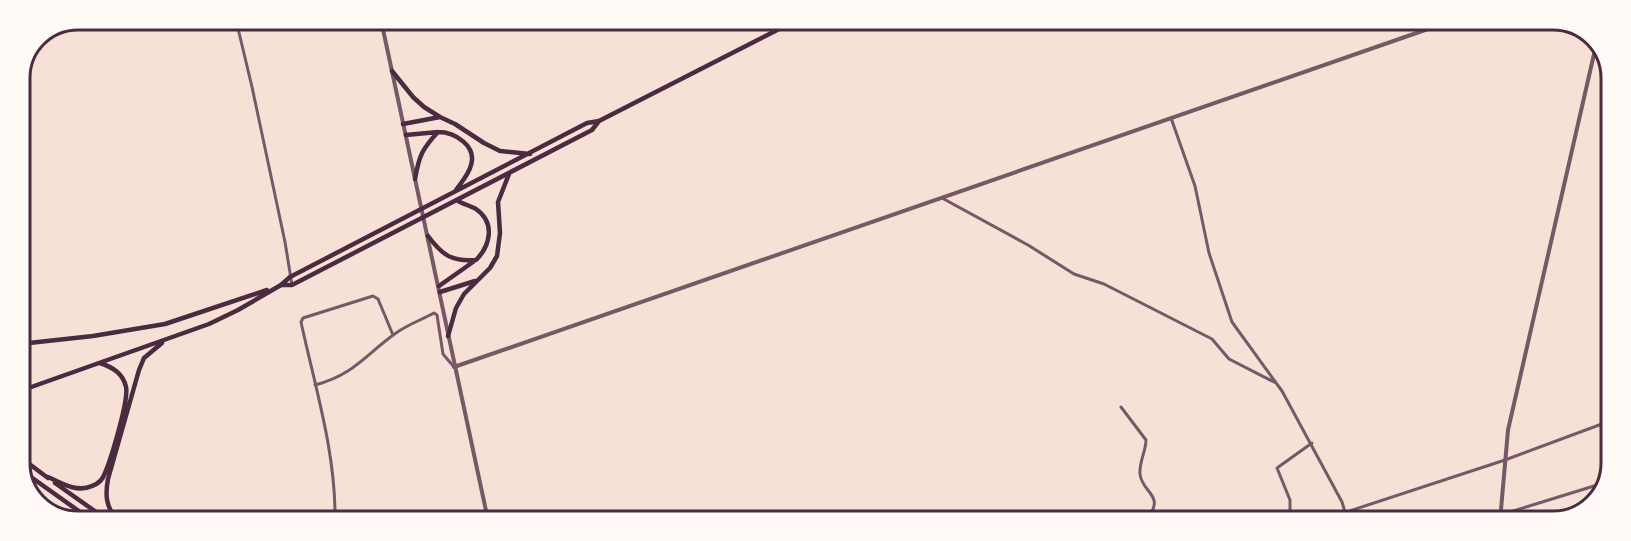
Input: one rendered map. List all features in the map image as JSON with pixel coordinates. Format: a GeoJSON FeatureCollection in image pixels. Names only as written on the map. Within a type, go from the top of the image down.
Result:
{"type":"FeatureCollection","features":[{"type":"Feature","properties":{"kind":"main road"},"geometry":{"type":"LineString","coordinates":[[30,388],[209,324],[238,310],[281,285],[290,277],[587,123],[599,121],[777,30]]}},
{"type":"Feature","properties":{"kind":"main road"},"geometry":{"type":"LineString","coordinates":[[392,71],[413,97],[440,117],[500,151],[530,154]]}},
{"type":"Feature","properties":{"kind":"main road"},"geometry":{"type":"LineString","coordinates":[[404,124],[440,117]]}},
{"type":"Feature","properties":{"kind":"main road"},"geometry":{"type":"LineString","coordinates":[[281,285],[292,285],[458,201],[592,130],[599,121]]}},
{"type":"Feature","properties":{"kind":"main road"},"geometry":{"type":"LineString","coordinates":[[406,135],[438,132],[453,135],[466,144],[472,154],[472,164],[455,192]]}},
{"type":"Feature","properties":{"kind":"main road"},"geometry":{"type":"LineString","coordinates":[[416,179],[419,158],[425,145],[438,132]]}},
{"type":"Feature","properties":{"kind":"main road"},"geometry":{"type":"LineString","coordinates":[[448,336],[456,308],[464,294],[490,268],[497,256],[500,233],[498,202],[509,174]]}},
{"type":"Feature","properties":{"kind":"main road"},"geometry":{"type":"LineString","coordinates":[[440,289],[483,253],[488,241],[490,230],[485,218],[476,209],[458,201]]}},
{"type":"Feature","properties":{"kind":"main road"},"geometry":{"type":"LineString","coordinates":[[429,236],[438,249],[449,256],[462,261],[476,260]]}},
{"type":"Feature","properties":{"kind":"main road"},"geometry":{"type":"LineString","coordinates":[[440,289],[476,281]]}},
{"type":"Feature","properties":{"kind":"main road"},"geometry":{"type":"LineString","coordinates":[[30,343],[93,336],[165,324],[275,288]]}},
{"type":"Feature","properties":{"kind":"main road"},"geometry":{"type":"LineString","coordinates":[[111,511],[106,503],[108,479],[139,370],[149,353],[165,341]]}},
{"type":"Feature","properties":{"kind":"main road"},"geometry":{"type":"LineString","coordinates":[[48,477],[73,488],[82,489],[93,486],[105,474],[127,393],[122,376],[110,366],[100,363]]}},
{"type":"Feature","properties":{"kind":"main road"},"geometry":{"type":"LineString","coordinates":[[30,465],[95,511]]}},
{"type":"Feature","properties":{"kind":"main road"},"geometry":{"type":"LineString","coordinates":[[33,479],[79,511]]}},
{"type":"Feature","properties":{"kind":"street"},"geometry":{"type":"LineString","coordinates":[[238,30],[285,242],[292,285]]}},
{"type":"Feature","properties":{"kind":"street"},"geometry":{"type":"LineString","coordinates":[[383,30],[486,511]]}},
{"type":"Feature","properties":{"kind":"street"},"geometry":{"type":"LineString","coordinates":[[454,367],[1424,30]]}},
{"type":"Feature","properties":{"kind":"street"},"geometry":{"type":"LineString","coordinates":[[1500,511],[1508,430],[1594,54]]}},
{"type":"Feature","properties":{"kind":"street"},"geometry":{"type":"LineString","coordinates":[[1171,118],[1195,186],[1207,245],[1232,322],[1277,384],[1312,443],[1345,511]]}},
{"type":"Feature","properties":{"kind":"street"},"geometry":{"type":"LineString","coordinates":[[941,198],[1074,273],[1104,284],[1212,339],[1229,359],[1277,384]]}},
{"type":"Feature","properties":{"kind":"street"},"geometry":{"type":"LineString","coordinates":[[335,511],[329,449],[301,322],[303,318],[375,296],[393,335]]}},
{"type":"Feature","properties":{"kind":"street"},"geometry":{"type":"LineString","coordinates":[[315,385],[332,381],[349,372],[393,335],[436,314],[443,354],[454,367]]}},
{"type":"Feature","properties":{"kind":"street"},"geometry":{"type":"LineString","coordinates":[[1121,407],[1146,440],[1140,472],[1143,484],[1150,490],[1154,502],[1152,511]]}},
{"type":"Feature","properties":{"kind":"street"},"geometry":{"type":"LineString","coordinates":[[1348,511],[1505,460],[1601,424]]}},
{"type":"Feature","properties":{"kind":"street"},"geometry":{"type":"LineString","coordinates":[[1290,511],[1290,500],[1277,468],[1312,443]]}},
{"type":"Feature","properties":{"kind":"street"},"geometry":{"type":"LineString","coordinates":[[1516,511],[1595,486]]}}]}
